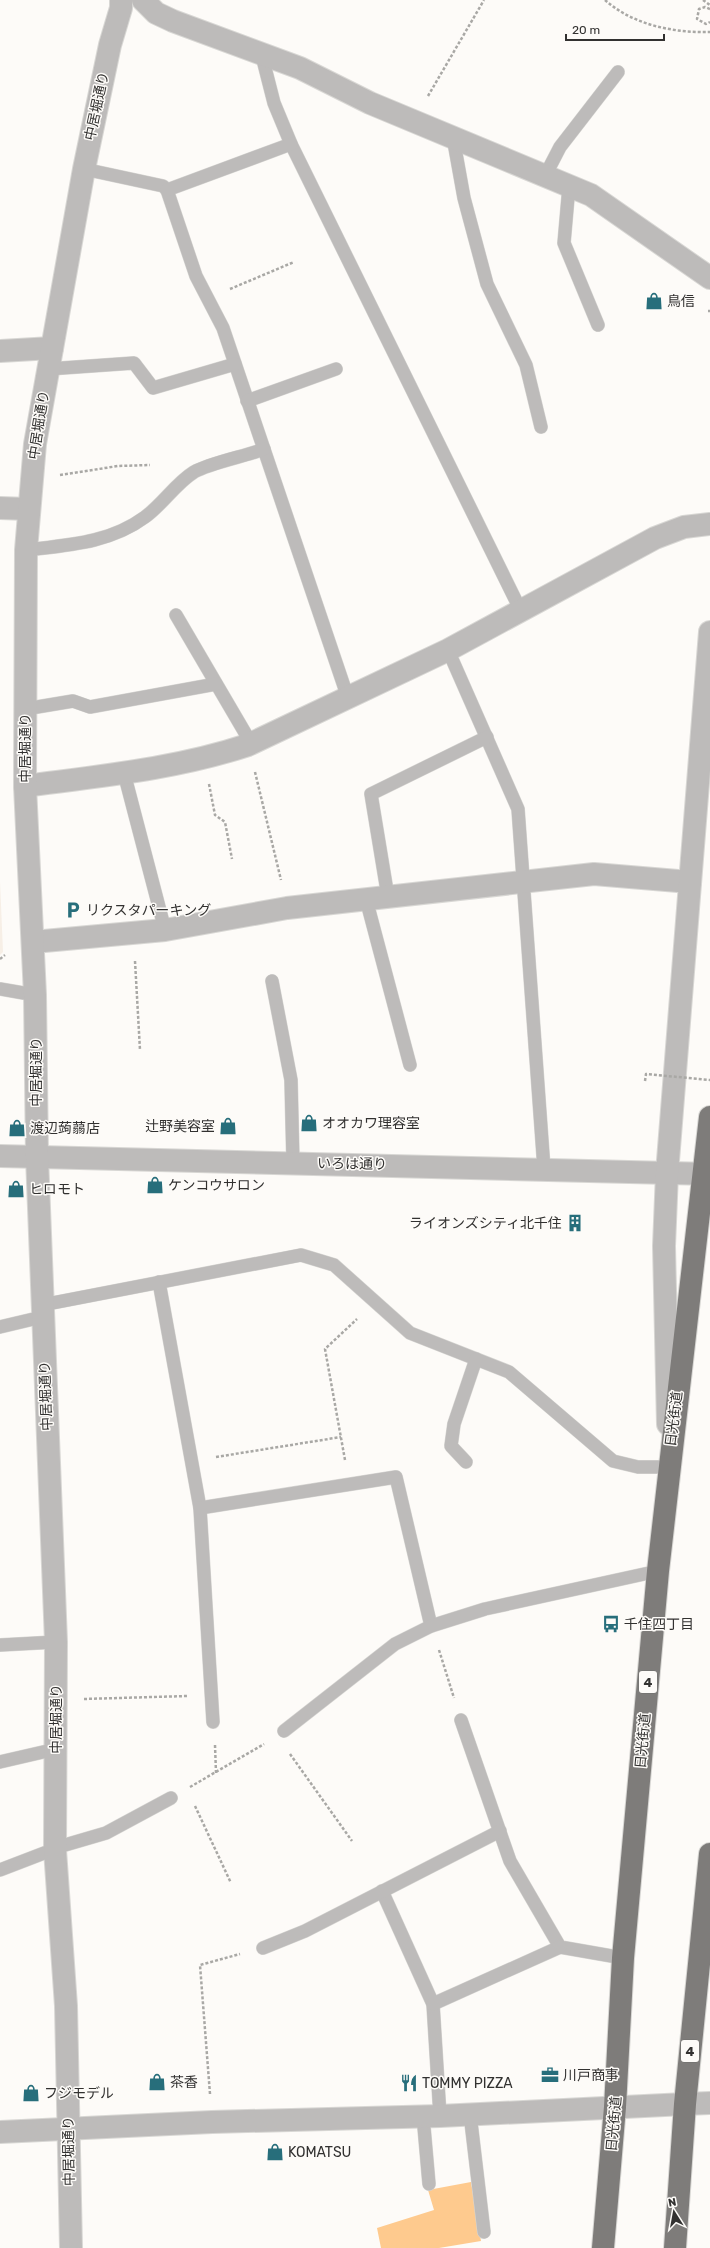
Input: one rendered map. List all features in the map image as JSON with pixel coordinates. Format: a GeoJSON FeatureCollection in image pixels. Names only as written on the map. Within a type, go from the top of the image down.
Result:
{"type":"FeatureCollection","features":[{"type":"Feature","properties":{"kind":"highway","name":"日光街道"},"geometry":{"type":"LineString","coordinates":[[603,2248],[615,2107],[623,1958],[658,1571],[668,1467],[707,1174],[710,1117]]}},
{"type":"Feature","properties":{"kind":"highway","name":"4"},"geometry":{"type":"LineString","coordinates":[[675,2248],[685,2104],[710,1854]]}},
{"type":"Feature","properties":{"kind":"street","name":"中居堀通り"},"geometry":{"type":"LineString","coordinates":[[71,2248],[66,2006],[55,1850],[56,1642],[37,1157],[36,995],[25,786],[26,550],[32,471],[50,359],[84,169],[110,45],[121,8],[121,0]]}},
{"type":"Feature","properties":{"kind":"street"},"geometry":{"type":"LineString","coordinates":[[143,0],[156,13],[173,21],[261,52],[300,68],[370,103],[591,195],[710,278]]}},
{"type":"Feature","properties":{"kind":"street"},"geometry":{"type":"LineString","coordinates":[[0,351],[50,359]]}},
{"type":"Feature","properties":{"kind":"street"},"geometry":{"type":"LineString","coordinates":[[0,508],[28,509]]}},
{"type":"Feature","properties":{"kind":"street"},"geometry":{"type":"LineString","coordinates":[[25,786],[124,773],[204,758],[250,744],[448,650],[655,538],[684,527],[710,524]]}},
{"type":"Feature","properties":{"kind":"street"},"geometry":{"type":"LineString","coordinates":[[668,1467],[664,1246],[667,1173],[710,632]]}},
{"type":"Feature","properties":{"kind":"street"},"geometry":{"type":"LineString","coordinates":[[33,942],[165,930],[287,908],[594,874],[690,882]]}},
{"type":"Feature","properties":{"kind":"street","name":"いろは通り"},"geometry":{"type":"LineString","coordinates":[[0,1156],[707,1174]]}},
{"type":"Feature","properties":{"kind":"street"},"geometry":{"type":"LineString","coordinates":[[0,2132],[212,2122],[431,2116],[710,2103]]}},
{"type":"Feature","properties":{"kind":"lane"},"geometry":{"type":"LineString","coordinates":[[261,52],[274,103],[291,144],[521,610]]}},
{"type":"Feature","properties":{"kind":"lane"},"geometry":{"type":"LineString","coordinates":[[544,176],[560,147],[618,72]]}},
{"type":"Feature","properties":{"kind":"lane"},"geometry":{"type":"LineString","coordinates":[[453,137],[464,198],[487,284],[526,365],[541,427]]}},
{"type":"Feature","properties":{"kind":"lane"},"geometry":{"type":"LineString","coordinates":[[167,190],[291,144]]}},
{"type":"Feature","properties":{"kind":"lane"},"geometry":{"type":"LineString","coordinates":[[84,169],[163,186],[167,190],[196,276],[223,328],[348,698]]}},
{"type":"Feature","properties":{"kind":"lane"},"geometry":{"type":"LineString","coordinates":[[569,186],[564,243],[598,325]]}},
{"type":"Feature","properties":{"kind":"lane"},"geometry":{"type":"LineString","coordinates":[[50,359],[134,363],[153,388],[235,364]]}},
{"type":"Feature","properties":{"kind":"lane"},"geometry":{"type":"LineString","coordinates":[[247,401],[336,369]]}},
{"type":"Feature","properties":{"kind":"lane"},"geometry":{"type":"LineString","coordinates":[[26,550],[79,544],[121,532],[145,517],[181,482],[196,471],[264,449]]}},
{"type":"Feature","properties":{"kind":"lane"},"geometry":{"type":"LineString","coordinates":[[176,615],[250,744]]}},
{"type":"Feature","properties":{"kind":"lane"},"geometry":{"type":"LineString","coordinates":[[448,650],[518,809],[544,1169]]}},
{"type":"Feature","properties":{"kind":"lane"},"geometry":{"type":"LineString","coordinates":[[25,709],[73,701],[90,707],[216,684]]}},
{"type":"Feature","properties":{"kind":"lane"},"geometry":{"type":"LineString","coordinates":[[388,897],[371,794],[487,737]]}},
{"type":"Feature","properties":{"kind":"lane"},"geometry":{"type":"LineString","coordinates":[[124,773],[165,930]]}},
{"type":"Feature","properties":{"kind":"lane"},"geometry":{"type":"LineString","coordinates":[[366,900],[410,1065]]}},
{"type":"Feature","properties":{"kind":"lane"},"geometry":{"type":"LineString","coordinates":[[272,981],[291,1080],[293,1163]]}},
{"type":"Feature","properties":{"kind":"lane"},"geometry":{"type":"LineString","coordinates":[[0,989],[36,995]]}},
{"type":"Feature","properties":{"kind":"lane"},"geometry":{"type":"LineString","coordinates":[[0,1327],[42,1311],[159,1282],[301,1255],[334,1265],[410,1333],[509,1372],[613,1461],[638,1466],[668,1467]]}},
{"type":"Feature","properties":{"kind":"lane"},"geometry":{"type":"LineString","coordinates":[[159,1282],[200,1508],[213,1722]]}},
{"type":"Feature","properties":{"kind":"lane"},"geometry":{"type":"LineString","coordinates":[[466,1462],[451,1446],[454,1424],[476,1359]]}},
{"type":"Feature","properties":{"kind":"lane"},"geometry":{"type":"LineString","coordinates":[[200,1508],[396,1477],[431,1626]]}},
{"type":"Feature","properties":{"kind":"lane"},"geometry":{"type":"LineString","coordinates":[[281,1733],[395,1644],[431,1626],[485,1609],[658,1571]]}},
{"type":"Feature","properties":{"kind":"lane"},"geometry":{"type":"LineString","coordinates":[[0,1645],[56,1642]]}},
{"type":"Feature","properties":{"kind":"lane"},"geometry":{"type":"LineString","coordinates":[[461,1720],[510,1861],[560,1947]]}},
{"type":"Feature","properties":{"kind":"lane"},"geometry":{"type":"LineString","coordinates":[[0,1762],[56,1749]]}},
{"type":"Feature","properties":{"kind":"lane"},"geometry":{"type":"LineString","coordinates":[[0,1870],[55,1850],[65,1844],[106,1833],[171,1798]]}},
{"type":"Feature","properties":{"kind":"lane"},"geometry":{"type":"LineString","coordinates":[[263,1948],[305,1931],[500,1831]]}},
{"type":"Feature","properties":{"kind":"lane"},"geometry":{"type":"LineString","coordinates":[[382,1892],[433,2004],[428,2184]]}},
{"type":"Feature","properties":{"kind":"lane"},"geometry":{"type":"LineString","coordinates":[[433,2004],[560,1947],[623,1958]]}},
{"type":"Feature","properties":{"kind":"lane"},"geometry":{"type":"LineString","coordinates":[[470,2114],[484,2232]]}},
{"type":"Feature","properties":{"kind":"lane"},"geometry":{"type":"LineString","coordinates":[[65,2248],[71,2248]]}},
{"type":"Feature","properties":{"kind":"path"},"geometry":{"type":"LineString","coordinates":[[414,122],[441,71],[484,0]]}},
{"type":"Feature","properties":{"kind":"path"},"geometry":{"type":"LineString","coordinates":[[605,0],[646,23],[684,33],[710,32]]}},
{"type":"Feature","properties":{"kind":"path"},"geometry":{"type":"LineString","coordinates":[[703,0],[710,5]]}},
{"type":"Feature","properties":{"kind":"path"},"geometry":{"type":"LineString","coordinates":[[710,9],[705,6],[699,9],[697,19],[701,23],[706,24],[710,22]]}},
{"type":"Feature","properties":{"kind":"path"},"geometry":{"type":"LineString","coordinates":[[207,298],[294,262]]}},
{"type":"Feature","properties":{"kind":"path"},"geometry":{"type":"LineString","coordinates":[[32,471],[58,475],[118,466],[150,464]]}},
{"type":"Feature","properties":{"kind":"path"},"geometry":{"type":"LineString","coordinates":[[250,744],[287,908]]}},
{"type":"Feature","properties":{"kind":"path"},"geometry":{"type":"LineString","coordinates":[[204,758],[215,815],[225,822],[232,859]]}},
{"type":"Feature","properties":{"kind":"path"},"geometry":{"type":"LineString","coordinates":[[133,933],[140,1050]]}},
{"type":"Feature","properties":{"kind":"path"},"geometry":{"type":"LineString","coordinates":[[645,1081],[646,1074],[710,1080]]}},
{"type":"Feature","properties":{"kind":"path"},"geometry":{"type":"LineString","coordinates":[[350,1484],[325,1349],[376,1302]]}},
{"type":"Feature","properties":{"kind":"path"},"geometry":{"type":"LineString","coordinates":[[191,1460],[341,1437]]}},
{"type":"Feature","properties":{"kind":"path"},"geometry":{"type":"LineString","coordinates":[[431,1626],[461,1720]]}},
{"type":"Feature","properties":{"kind":"path"},"geometry":{"type":"LineString","coordinates":[[56,1700],[212,1695]]}},
{"type":"Feature","properties":{"kind":"path"},"geometry":{"type":"LineString","coordinates":[[171,1798],[281,1733],[352,1841]]}},
{"type":"Feature","properties":{"kind":"path"},"geometry":{"type":"LineString","coordinates":[[187,1789],[231,1882]]}},
{"type":"Feature","properties":{"kind":"path"},"geometry":{"type":"LineString","coordinates":[[212,2122],[200,1965],[263,1948]]}},
{"type":"Feature","properties":{"kind":"shaded area"},"geometry":{"type":"Polygon","coordinates":[[[0,881],[3,952],[0,955],[0,881]]]}},
{"type":"Feature","properties":{"kind":"shaded area"},"geometry":{"type":"Polygon","coordinates":[[[471,2182],[481,2241],[439,2248],[381,2248],[377,2228],[434,2210],[428,2190],[471,2182]]]}},
{"type":"Feature","properties":{"kind":"place","name":"鳥信"},"geometry":{"type":"Point","coordinates":[654,301]}},
{"type":"Feature","properties":{"kind":"place","name":"リクスタパーキング"},"geometry":{"type":"Point","coordinates":[73,910]}},
{"type":"Feature","properties":{"kind":"place","name":"オオカワ理容室"},"geometry":{"type":"Point","coordinates":[309,1123]}},
{"type":"Feature","properties":{"kind":"place","name":"辻野美容室"},"geometry":{"type":"Point","coordinates":[228,1126]}},
{"type":"Feature","properties":{"kind":"place","name":"渡辺蒟蒻店"},"geometry":{"type":"Point","coordinates":[17,1128]}},
{"type":"Feature","properties":{"kind":"place","name":"ケンコウサロン"},"geometry":{"type":"Point","coordinates":[155,1185]}},
{"type":"Feature","properties":{"kind":"place","name":"ヒロモト"},"geometry":{"type":"Point","coordinates":[16,1189]}},
{"type":"Feature","properties":{"kind":"place","name":"ライオンズシティ北千住"},"geometry":{"type":"Point","coordinates":[575,1223]}},
{"type":"Feature","properties":{"kind":"place","name":"千住四丁目"},"geometry":{"type":"Point","coordinates":[611,1624]}},
{"type":"Feature","properties":{"kind":"place","name":"川戸商事"},"geometry":{"type":"Point","coordinates":[550,2075]}},
{"type":"Feature","properties":{"kind":"place","name":"茶香"},"geometry":{"type":"Point","coordinates":[157,2082]}},
{"type":"Feature","properties":{"kind":"place","name":"TOMMY PIZZA"},"geometry":{"type":"Point","coordinates":[409,2083]}},
{"type":"Feature","properties":{"kind":"place","name":"フジモデル"},"geometry":{"type":"Point","coordinates":[31,2093]}},
{"type":"Feature","properties":{"kind":"place","name":"KOMATSU"},"geometry":{"type":"Point","coordinates":[275,2152]}}]}
